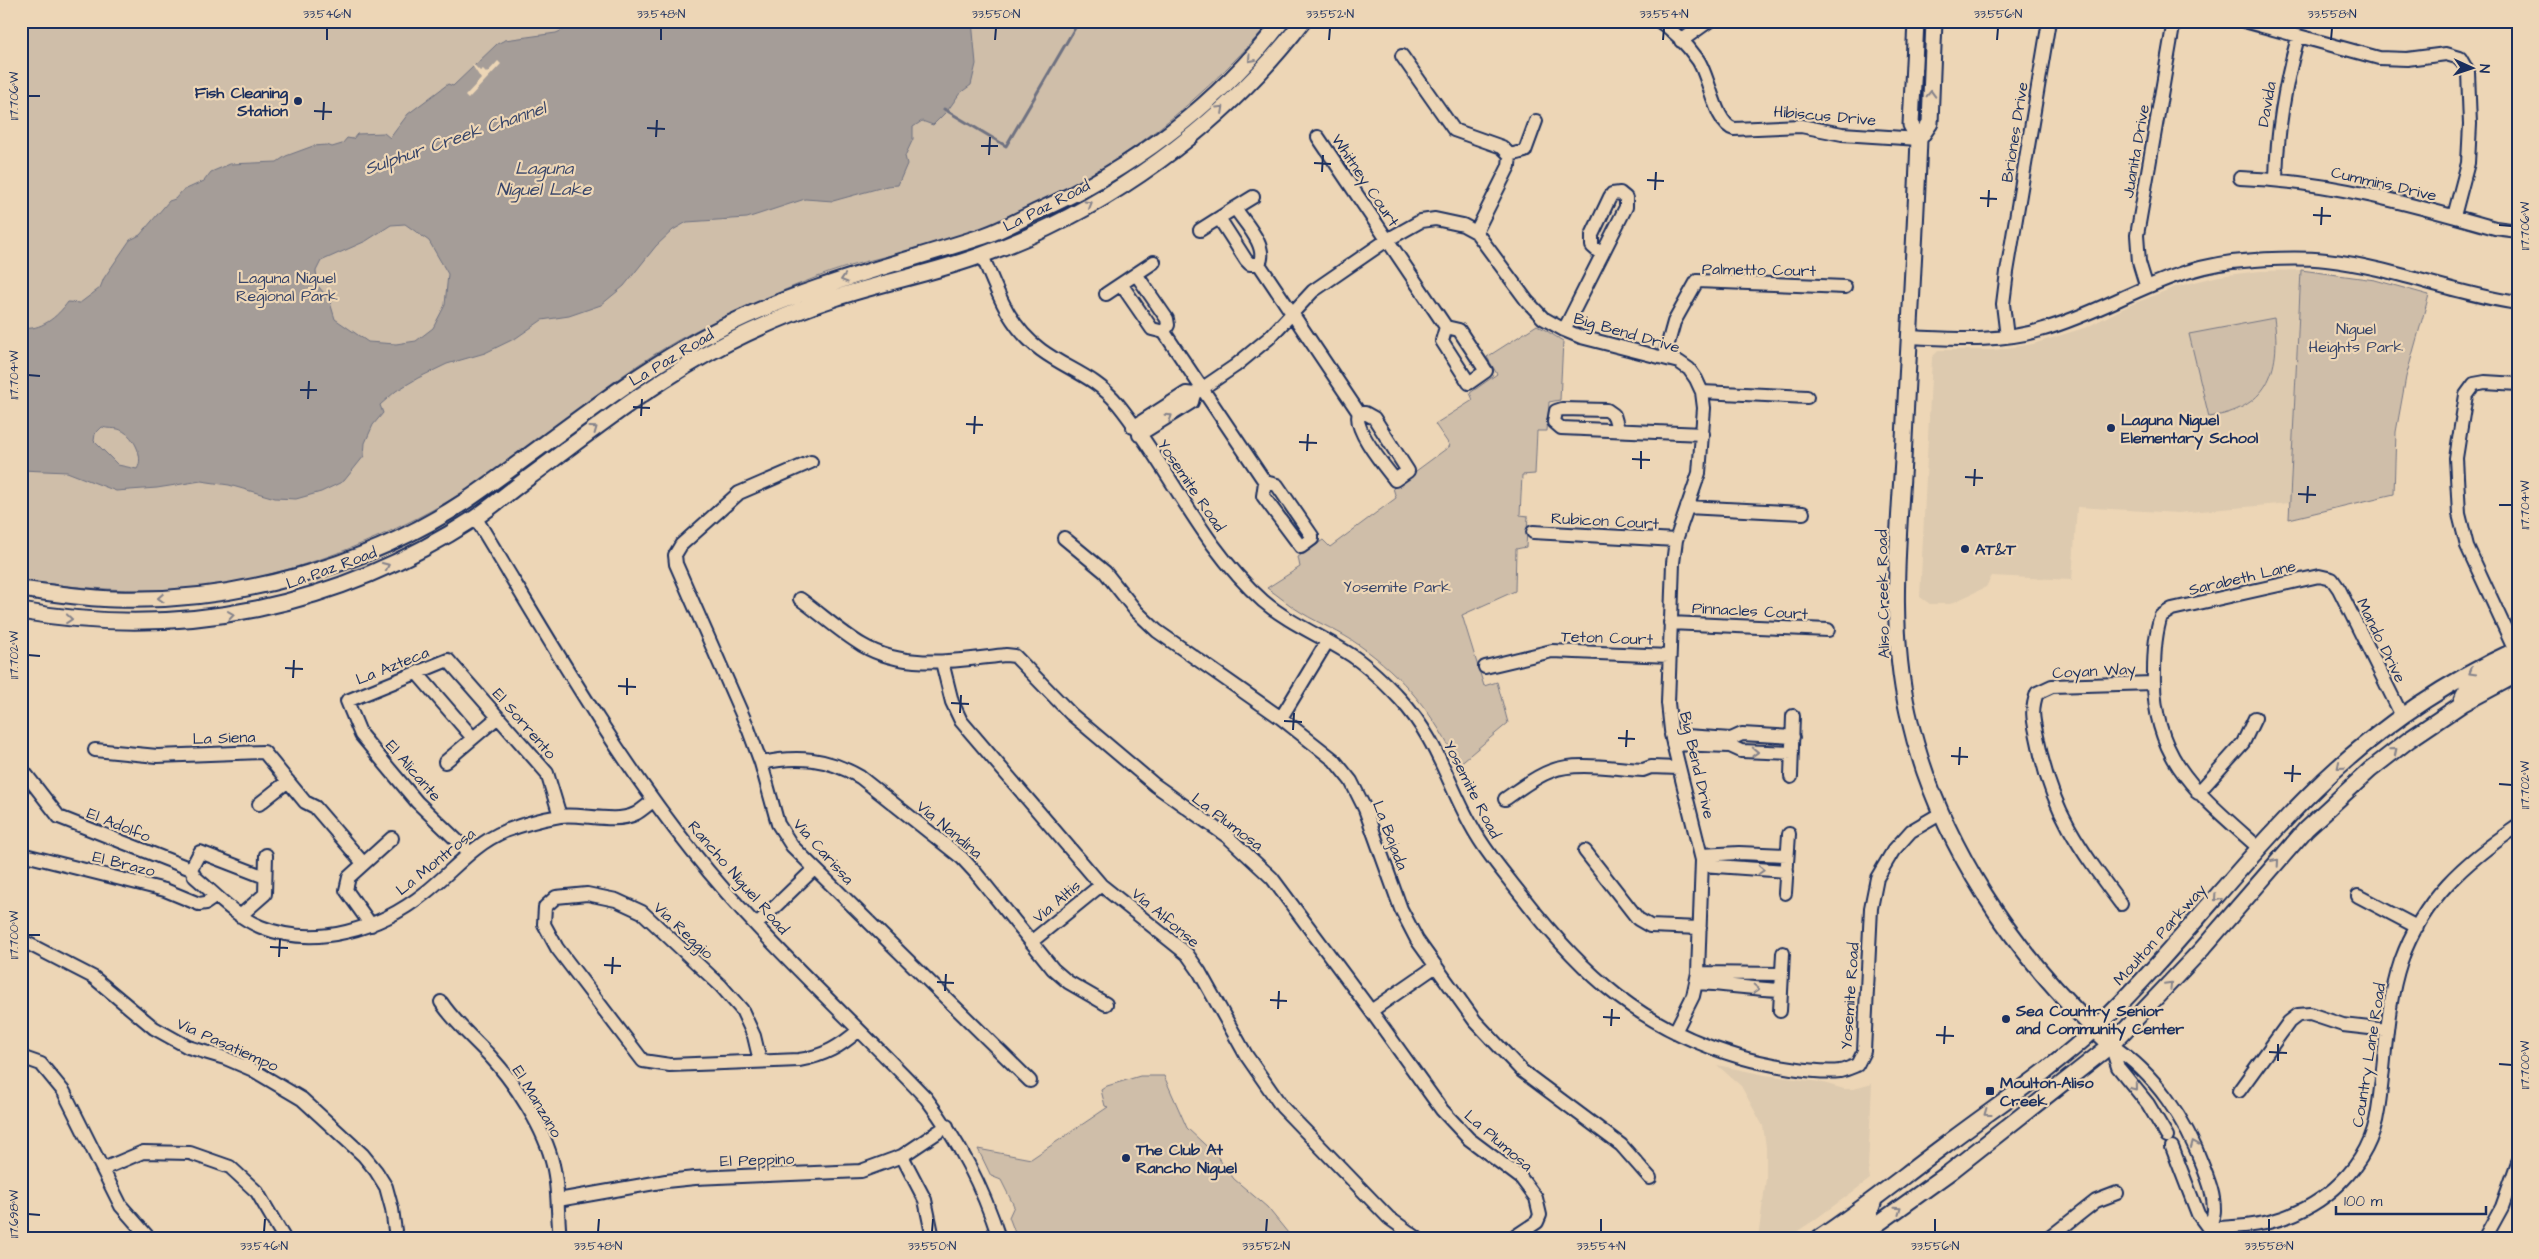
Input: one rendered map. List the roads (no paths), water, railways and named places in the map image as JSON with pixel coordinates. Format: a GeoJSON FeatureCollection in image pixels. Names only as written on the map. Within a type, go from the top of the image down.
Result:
{"type":"FeatureCollection","features":[{"type":"Feature","properties":{"kind":"main road","name":"La Paz Road"},"geometry":{"type":"LineString","coordinates":[[21,589],[114,599],[214,594],[286,580],[394,540],[462,503],[567,430],[639,376],[727,324],[792,297],[988,234],[1070,197],[1134,159],[1190,117],[1243,67],[1282,21]]}},
{"type":"Feature","properties":{"kind":"main road","name":"La Paz Road"},"geometry":{"type":"LineString","coordinates":[[21,611],[58,618],[131,623],[172,621],[243,613],[326,591],[364,576],[475,518],[636,398],[671,375],[729,342],[837,297],[982,255],[1070,216],[1152,166],[1211,118],[1241,90],[1303,21]]}},
{"type":"Feature","properties":{"kind":"main road","name":"Aliso Creek Road"},"geometry":{"type":"LineString","coordinates":[[1916,21],[1911,125],[1919,139]]}},
{"type":"Feature","properties":{"kind":"main road","name":"Aliso Creek Road"},"geometry":{"type":"LineString","coordinates":[[1934,21],[1930,123],[1919,139],[1897,570],[1899,655],[1908,711],[1916,745],[1940,814],[1971,873],[2008,929],[2110,1045]]}},
{"type":"Feature","properties":{"kind":"main road"},"geometry":{"type":"LineString","coordinates":[[891,265],[901,269],[969,252],[982,255],[989,244],[1064,210],[1070,197]]}},
{"type":"Feature","properties":{"kind":"main road"},"geometry":{"type":"LineString","coordinates":[[394,540],[398,543],[403,543],[450,520],[475,518],[476,510],[487,498],[556,447],[567,436],[567,430]]}},
{"type":"Feature","properties":{"kind":"main road"},"geometry":{"type":"LineString","coordinates":[[2462,704],[2462,698],[2466,692],[2504,669],[2517,650]]}},
{"type":"Feature","properties":{"kind":"main road","name":"Moulton Parkway"},"geometry":{"type":"LineString","coordinates":[[1818,1238],[1874,1200],[2054,1063],[2094,1029],[2169,951],[2260,848],[2332,773],[2402,716],[2451,684],[2517,650]]}},
{"type":"Feature","properties":{"kind":"main road"},"geometry":{"type":"LineString","coordinates":[[1858,1238],[1950,1172],[2110,1045],[2202,949],[2306,829],[2370,770],[2410,739],[2462,704],[2518,674]]}},
{"type":"Feature","properties":{"kind":"main road"},"geometry":{"type":"LineString","coordinates":[[1841,1238],[1868,1218],[1874,1200]]}},
{"type":"Feature","properties":{"kind":"street"},"geometry":{"type":"LineString","coordinates":[[1659,21],[1682,41],[1709,21]]}},
{"type":"Feature","properties":{"kind":"street","name":"Briones Drive"},"geometry":{"type":"LineString","coordinates":[[2007,337],[2003,304],[2007,272],[2049,21]]}},
{"type":"Feature","properties":{"kind":"street","name":"Juanita Drive"},"geometry":{"type":"LineString","coordinates":[[2146,286],[2139,262],[2137,235],[2174,21]]}},
{"type":"Feature","properties":{"kind":"street"},"geometry":{"type":"LineString","coordinates":[[2244,21],[2379,58],[2407,59],[2446,54],[2460,58],[2468,72],[2470,124],[2468,163],[2454,216]]}},
{"type":"Feature","properties":{"kind":"street","name":"Davida"},"geometry":{"type":"LineString","coordinates":[[2276,179],[2276,142],[2285,87],[2298,37]]}},
{"type":"Feature","properties":{"kind":"street","name":"Hibiscus Drive"},"geometry":{"type":"LineString","coordinates":[[1682,41],[1698,60],[1711,86],[1719,116],[1728,127],[1734,129],[1801,126],[1842,134],[1919,139]]}},
{"type":"Feature","properties":{"kind":"street"},"geometry":{"type":"LineString","coordinates":[[1402,56],[1454,130],[1502,147],[1510,155]]}},
{"type":"Feature","properties":{"kind":"street"},"geometry":{"type":"LineString","coordinates":[[1510,155],[1525,151],[1536,121]]}},
{"type":"Feature","properties":{"kind":"street","name":"Whitney Court"},"geometry":{"type":"LineString","coordinates":[[1318,137],[1446,326]]}},
{"type":"Feature","properties":{"kind":"street"},"geometry":{"type":"LineString","coordinates":[[1136,431],[1186,393],[1198,391],[1269,338],[1314,290],[1387,240],[1421,221],[1435,219],[1463,225],[1476,232],[1509,166],[1510,155]]}},
{"type":"Feature","properties":{"kind":"street","name":"Cummins Drive"},"geometry":{"type":"LineString","coordinates":[[2240,178],[2276,179],[2352,190],[2495,228],[2518,231]]}},
{"type":"Feature","properties":{"kind":"street"},"geometry":{"type":"LineString","coordinates":[[1200,230],[1253,196]]}},
{"type":"Feature","properties":{"kind":"street"},"geometry":{"type":"LineString","coordinates":[[1235,208],[1261,248],[1262,259],[1259,264]]}},
{"type":"Feature","properties":{"kind":"street"},"geometry":{"type":"LineString","coordinates":[[1218,218],[1246,260],[1250,264],[1259,264]]}},
{"type":"Feature","properties":{"kind":"street","name":"Big Bend Drive"},"geometry":{"type":"LineString","coordinates":[[1476,232],[1527,301],[1543,318],[1581,337],[1679,362],[1689,369],[1702,392],[1703,434],[1699,473],[1676,540],[1670,623],[1668,703],[1672,739],[1701,860],[1697,978],[1693,996],[1675,1032]]}},
{"type":"Feature","properties":{"kind":"street","name":"Yosemite Road"},"geometry":{"type":"LineString","coordinates":[[982,255],[1001,302],[1020,330],[1043,352],[1082,372],[1106,390],[1136,431],[1216,551],[1240,579],[1266,603],[1354,658],[1380,679],[1403,702],[1423,728],[1441,758],[1469,823],[1486,850],[1571,956],[1627,1005],[1659,1024],[1713,1049],[1786,1067],[1841,1071],[1857,1064],[1864,1051],[1871,908],[1877,878],[1893,851],[1911,831],[1940,814]]}},
{"type":"Feature","properties":{"kind":"street"},"geometry":{"type":"LineString","coordinates":[[1564,330],[1602,255]]}},
{"type":"Feature","properties":{"kind":"street"},"geometry":{"type":"LineString","coordinates":[[1909,337],[1987,340],[2043,330],[2076,319],[2146,286],[2184,272],[2230,263],[2274,258],[2327,260],[2370,268],[2487,299],[2518,303]]}},
{"type":"Feature","properties":{"kind":"street"},"geometry":{"type":"LineString","coordinates":[[1106,294],[1154,262]]}},
{"type":"Feature","properties":{"kind":"street"},"geometry":{"type":"LineString","coordinates":[[1259,264],[1359,413],[1357,424],[1359,429],[1394,480],[1408,471],[1374,418],[1365,413],[1359,413]]}},
{"type":"Feature","properties":{"kind":"street"},"geometry":{"type":"LineString","coordinates":[[1136,274],[1167,320],[1168,325],[1164,332]]}},
{"type":"Feature","properties":{"kind":"street","name":"Palmetto Court"},"geometry":{"type":"LineString","coordinates":[[1664,358],[1674,322],[1693,284],[1698,281],[1845,287]]}},
{"type":"Feature","properties":{"kind":"street"},"geometry":{"type":"LineString","coordinates":[[1121,284],[1152,330],[1164,332]]}},
{"type":"Feature","properties":{"kind":"street"},"geometry":{"type":"LineString","coordinates":[[1164,332],[1198,391],[1264,482],[1263,496],[1301,547],[1312,539],[1312,536],[1277,485],[1264,482]]}},
{"type":"Feature","properties":{"kind":"street"},"geometry":{"type":"LineString","coordinates":[[2517,650],[2467,546],[2459,514],[2456,458],[2466,394],[2474,384],[2485,382],[2518,384]]}},
{"type":"Feature","properties":{"kind":"street"},"geometry":{"type":"LineString","coordinates":[[1702,392],[1807,398]]}},
{"type":"Feature","properties":{"kind":"street"},"geometry":{"type":"LineString","coordinates":[[1618,429],[1703,434]]}},
{"type":"Feature","properties":{"kind":"street","name":"Via Carissa"},"geometry":{"type":"LineString","coordinates":[[811,462],[740,493],[681,546],[675,555],[676,564],[761,763],[778,824],[792,846],[1030,1081]]}},
{"type":"Feature","properties":{"kind":"street"},"geometry":{"type":"LineString","coordinates":[[1687,507],[1802,513]]}},
{"type":"Feature","properties":{"kind":"street","name":"Rancho Niguel Road"},"geometry":{"type":"LineString","coordinates":[[475,518],[618,749],[653,801],[719,884],[756,925],[926,1098],[948,1126],[976,1177],[999,1238]]}},
{"type":"Feature","properties":{"kind":"street","name":"Rubicon Court"},"geometry":{"type":"LineString","coordinates":[[1533,532],[1676,540]]}},
{"type":"Feature","properties":{"kind":"street","name":"La Bajada"},"geometry":{"type":"LineString","coordinates":[[1064,538],[1105,572],[1136,611],[1157,631],[1281,718],[1334,760],[1351,781],[1366,809],[1401,909],[1417,940],[1475,1021],[1522,1072],[1621,1145],[1650,1178]]}},
{"type":"Feature","properties":{"kind":"street","name":"Sarabeth Lane"},"geometry":{"type":"LineString","coordinates":[[2153,683],[2157,629],[2161,616],[2172,610],[2319,576],[2332,579]]}},
{"type":"Feature","properties":{"kind":"street","name":"Mando Drive"},"geometry":{"type":"LineString","coordinates":[[2332,579],[2339,589],[2402,716]]}},
{"type":"Feature","properties":{"kind":"street","name":"La Plumosa"},"geometry":{"type":"LineString","coordinates":[[800,599],[849,636],[882,654],[901,659],[942,662],[1006,655],[1015,656],[1071,714],[1155,785],[1228,837],[1256,862],[1272,878],[1442,1110],[1469,1139],[1521,1178],[1536,1198],[1540,1215],[1532,1227],[1513,1238]]}},
{"type":"Feature","properties":{"kind":"street","name":"Pinnacles Court"},"geometry":{"type":"LineString","coordinates":[[1670,623],[1828,630]]}},
{"type":"Feature","properties":{"kind":"street"},"geometry":{"type":"LineString","coordinates":[[1281,718],[1327,642]]}},
{"type":"Feature","properties":{"kind":"street","name":"Teton Court"},"geometry":{"type":"LineString","coordinates":[[1486,667],[1552,651],[1669,656]]}},
{"type":"Feature","properties":{"kind":"street","name":"La Azteca"},"geometry":{"type":"LineString","coordinates":[[347,701],[448,660]]}},
{"type":"Feature","properties":{"kind":"street","name":"El Sorrento"},"geometry":{"type":"LineString","coordinates":[[448,660],[547,773],[560,816]]}},
{"type":"Feature","properties":{"kind":"street","name":"Via Alfonse"},"geometry":{"type":"LineString","coordinates":[[942,662],[952,702],[961,721],[1101,885],[1188,954],[1200,971],[1246,1055],[1282,1107],[1389,1218],[1417,1238]]}},
{"type":"Feature","properties":{"kind":"street"},"geometry":{"type":"LineString","coordinates":[[416,673],[473,738]]}},
{"type":"Feature","properties":{"kind":"street"},"geometry":{"type":"LineString","coordinates":[[2153,683],[2157,717],[2167,748],[2184,776],[2198,793],[2260,848]]}},
{"type":"Feature","properties":{"kind":"street","name":"Coyan Way"},"geometry":{"type":"LineString","coordinates":[[2121,904],[2078,846],[2056,805],[2042,765],[2031,709],[2037,693],[2052,686],[2153,683]]}},
{"type":"Feature","properties":{"kind":"street","name":"El Alicante"},"geometry":{"type":"LineString","coordinates":[[347,701],[361,735],[417,802],[469,852]]}},
{"type":"Feature","properties":{"kind":"street"},"geometry":{"type":"LineString","coordinates":[[445,762],[498,716]]}},
{"type":"Feature","properties":{"kind":"street"},"geometry":{"type":"LineString","coordinates":[[1791,777],[1793,716]]}},
{"type":"Feature","properties":{"kind":"street"},"geometry":{"type":"LineString","coordinates":[[2198,793],[2243,743],[2255,718]]}},
{"type":"Feature","properties":{"kind":"street"},"geometry":{"type":"LineString","coordinates":[[1672,739],[1730,742],[1742,734],[1793,736]]}},
{"type":"Feature","properties":{"kind":"street"},"geometry":{"type":"LineString","coordinates":[[1730,742],[1741,752],[1792,753]]}},
{"type":"Feature","properties":{"kind":"street","name":"La Siena"},"geometry":{"type":"LineString","coordinates":[[95,750],[157,756],[264,752],[305,802],[315,808],[363,863]]}},
{"type":"Feature","properties":{"kind":"street","name":"Via Nandina"},"geometry":{"type":"LineString","coordinates":[[761,763],[783,758],[802,757],[842,767],[860,777],[962,858],[1031,942],[1068,982],[1106,1004]]}},
{"type":"Feature","properties":{"kind":"street"},"geometry":{"type":"LineString","coordinates":[[1505,799],[1533,779],[1552,770],[1571,766],[1643,770],[1651,775],[1680,772]]}},
{"type":"Feature","properties":{"kind":"street","name":"El Adolfo"},"geometry":{"type":"LineString","coordinates":[[21,768],[59,817],[191,869],[195,877],[216,896]]}},
{"type":"Feature","properties":{"kind":"street"},"geometry":{"type":"LineString","coordinates":[[259,804],[288,781]]}},
{"type":"Feature","properties":{"kind":"street","name":"La Montrosa"},"geometry":{"type":"LineString","coordinates":[[216,896],[240,916],[262,927],[303,935],[330,935],[372,925],[424,894],[469,852],[485,841],[506,831],[560,816],[622,817],[634,814],[653,801]]}},
{"type":"Feature","properties":{"kind":"street","name":"Country Lane Road"},"geometry":{"type":"LineString","coordinates":[[2209,1234],[2268,1222],[2298,1212],[2327,1197],[2352,1172],[2369,1142],[2378,1112],[2392,994],[2399,968],[2417,927],[2431,902],[2452,878],[2480,852],[2518,826]]}},
{"type":"Feature","properties":{"kind":"street"},"geometry":{"type":"LineString","coordinates":[[1785,893],[1788,834]]}},
{"type":"Feature","properties":{"kind":"street"},"geometry":{"type":"LineString","coordinates":[[372,925],[346,890],[349,877],[392,838]]}},
{"type":"Feature","properties":{"kind":"street"},"geometry":{"type":"LineString","coordinates":[[1585,851],[1638,918],[1650,926],[1700,928]]}},
{"type":"Feature","properties":{"kind":"street"},"geometry":{"type":"LineString","coordinates":[[191,869],[200,852],[265,877]]}},
{"type":"Feature","properties":{"kind":"street"},"geometry":{"type":"LineString","coordinates":[[1733,861],[1740,853],[1788,855]]}},
{"type":"Feature","properties":{"kind":"street","name":"El Brazo"},"geometry":{"type":"LineString","coordinates":[[21,854],[165,890],[199,904],[206,903],[216,896]]}},
{"type":"Feature","properties":{"kind":"street"},"geometry":{"type":"LineString","coordinates":[[240,916],[265,894],[266,855]]}},
{"type":"Feature","properties":{"kind":"street"},"geometry":{"type":"LineString","coordinates":[[1701,860],[1733,861]]}},
{"type":"Feature","properties":{"kind":"street"},"geometry":{"type":"LineString","coordinates":[[1733,861],[1739,869],[1787,872]]}},
{"type":"Feature","properties":{"kind":"street"},"geometry":{"type":"LineString","coordinates":[[756,925],[814,869]]}},
{"type":"Feature","properties":{"kind":"street","name":"Via Altis"},"geometry":{"type":"LineString","coordinates":[[1031,942],[1101,885]]}},
{"type":"Feature","properties":{"kind":"street","name":"Via Reggio"},"geometry":{"type":"LineString","coordinates":[[760,1061],[754,1036],[742,1010],[721,986],[642,912],[616,900],[587,894],[556,897],[545,907],[544,924],[557,948],[643,1061],[670,1065],[760,1061],[810,1058],[841,1047],[859,1030]]}},
{"type":"Feature","properties":{"kind":"street"},"geometry":{"type":"LineString","coordinates":[[2358,896],[2417,927]]}},
{"type":"Feature","properties":{"kind":"street","name":"Via Pasatiempo"},"geometry":{"type":"LineString","coordinates":[[21,940],[93,977],[154,1028],[188,1047],[224,1058],[253,1070],[302,1099],[363,1155],[376,1171],[386,1187],[392,1209],[396,1238]]}},
{"type":"Feature","properties":{"kind":"street"},"geometry":{"type":"LineString","coordinates":[[1780,1011],[1783,953]]}},
{"type":"Feature","properties":{"kind":"street"},"geometry":{"type":"LineString","coordinates":[[1371,1011],[1436,966]]}},
{"type":"Feature","properties":{"kind":"street"},"geometry":{"type":"LineString","coordinates":[[1736,980],[1744,972],[1782,974]]}},
{"type":"Feature","properties":{"kind":"street"},"geometry":{"type":"LineString","coordinates":[[1697,978],[1736,980],[1743,988],[1781,990]]}},
{"type":"Feature","properties":{"kind":"street","name":"El Manzano"},"geometry":{"type":"LineString","coordinates":[[440,1002],[454,1021],[490,1056],[512,1083],[546,1141],[554,1165],[560,1238]]}},
{"type":"Feature","properties":{"kind":"street"},"geometry":{"type":"LineString","coordinates":[[2239,1091],[2289,1022],[2298,1015],[2310,1014],[2343,1025],[2387,1030]]}},
{"type":"Feature","properties":{"kind":"street","name":"Aliso Creek Road"},"geometry":{"type":"LineString","coordinates":[[2110,1045],[2118,1067],[2148,1104],[2170,1142],[2198,1214],[2209,1234]]}},
{"type":"Feature","properties":{"kind":"street","name":"Aliso Creek Road"},"geometry":{"type":"LineString","coordinates":[[2110,1045],[2130,1057],[2174,1108],[2189,1131],[2211,1189],[2214,1210],[2209,1234]]}},
{"type":"Feature","properties":{"kind":"street"},"geometry":{"type":"LineString","coordinates":[[21,1057],[41,1064],[64,1092],[121,1206],[149,1238]]}},
{"type":"Feature","properties":{"kind":"street","name":"El Peppino"},"geometry":{"type":"LineString","coordinates":[[558,1200],[685,1179],[861,1171],[902,1156],[948,1126]]}},
{"type":"Feature","properties":{"kind":"street"},"geometry":{"type":"LineString","coordinates":[[103,1170],[143,1152],[190,1153],[230,1168],[257,1192],[284,1238]]}},
{"type":"Feature","properties":{"kind":"street"},"geometry":{"type":"LineString","coordinates":[[902,1156],[925,1200],[933,1238]]}},
{"type":"Feature","properties":{"kind":"street"},"geometry":{"type":"LineString","coordinates":[[2485,1238],[2502,1207],[2518,1162]]}},
{"type":"Feature","properties":{"kind":"street"},"geometry":{"type":"LineString","coordinates":[[2049,1238],[2096,1201],[2117,1193]]}},
{"type":"Feature","properties":{"kind":"water","name":"Laguna Niguel Lake"},"geometry":{"type":"Polygon","coordinates":[[[584,21],[972,21],[976,64],[971,85],[960,93],[948,110],[933,125],[922,121],[913,127],[913,139],[905,156],[907,164],[898,185],[887,186],[833,201],[805,199],[747,218],[687,222],[673,230],[656,246],[624,286],[601,305],[569,316],[542,320],[516,338],[485,353],[447,364],[396,391],[380,405],[383,413],[373,425],[365,443],[364,456],[344,481],[321,492],[296,499],[275,498],[229,485],[201,481],[157,488],[116,491],[67,472],[21,470],[21,328],[35,327],[48,322],[68,302],[80,303],[100,288],[104,278],[130,240],[140,235],[169,201],[175,199],[182,191],[204,181],[211,172],[230,164],[277,162],[286,156],[313,146],[327,145],[332,147],[342,144],[347,138],[353,139],[357,134],[384,133],[390,138],[408,114],[448,84],[453,86],[497,44],[505,40],[556,33],[584,21]],[[405,224],[391,225],[366,241],[321,261],[316,271],[318,286],[329,299],[335,319],[368,342],[396,344],[416,341],[433,328],[445,305],[448,274],[429,241],[405,224]],[[102,427],[95,434],[94,441],[118,465],[137,469],[140,458],[133,440],[123,431],[102,427]]]}},
{"type":"Feature","properties":{"kind":"waterway"},"geometry":{"type":"LineString","coordinates":[[944,109],[1006,146],[1079,21]]}},
{"type":"Feature","properties":{"kind":"place","name":"Fish Cleaning Station"},"geometry":{"type":"Point","coordinates":[298,101]}},
{"type":"Feature","properties":{"kind":"place","name":"Laguna Niguel Elementary School"},"geometry":{"type":"Point","coordinates":[2111,428]}},
{"type":"Feature","properties":{"kind":"place","name":"AT&T"},"geometry":{"type":"Point","coordinates":[1965,549]}},
{"type":"Feature","properties":{"kind":"place","name":"Sea Country Senior and Community Center"},"geometry":{"type":"Point","coordinates":[2006,1019]}},
{"type":"Feature","properties":{"kind":"place","name":"Moulton-Aliso Creek"},"geometry":{"type":"Point","coordinates":[1990,1091]}},
{"type":"Feature","properties":{"kind":"place","name":"The Club At Rancho Niguel"},"geometry":{"type":"Point","coordinates":[1126,1158]}},
{"type":"Feature","properties":{"kind":"water label","name":"Sulphur Creek Channel"},"geometry":{"type":"Point","coordinates":[455,138]}},
{"type":"Feature","properties":{"kind":"park label","name":"Laguna Niguel Regional Park"},"geometry":{"type":"Point","coordinates":[287,286]}},
{"type":"Feature","properties":{"kind":"park label","name":"Niguel Heights Park"},"geometry":{"type":"Point","coordinates":[2356,337]}},
{"type":"Feature","properties":{"kind":"park label","name":"Yosemite Park"},"geometry":{"type":"Point","coordinates":[1397,586]}}]}
